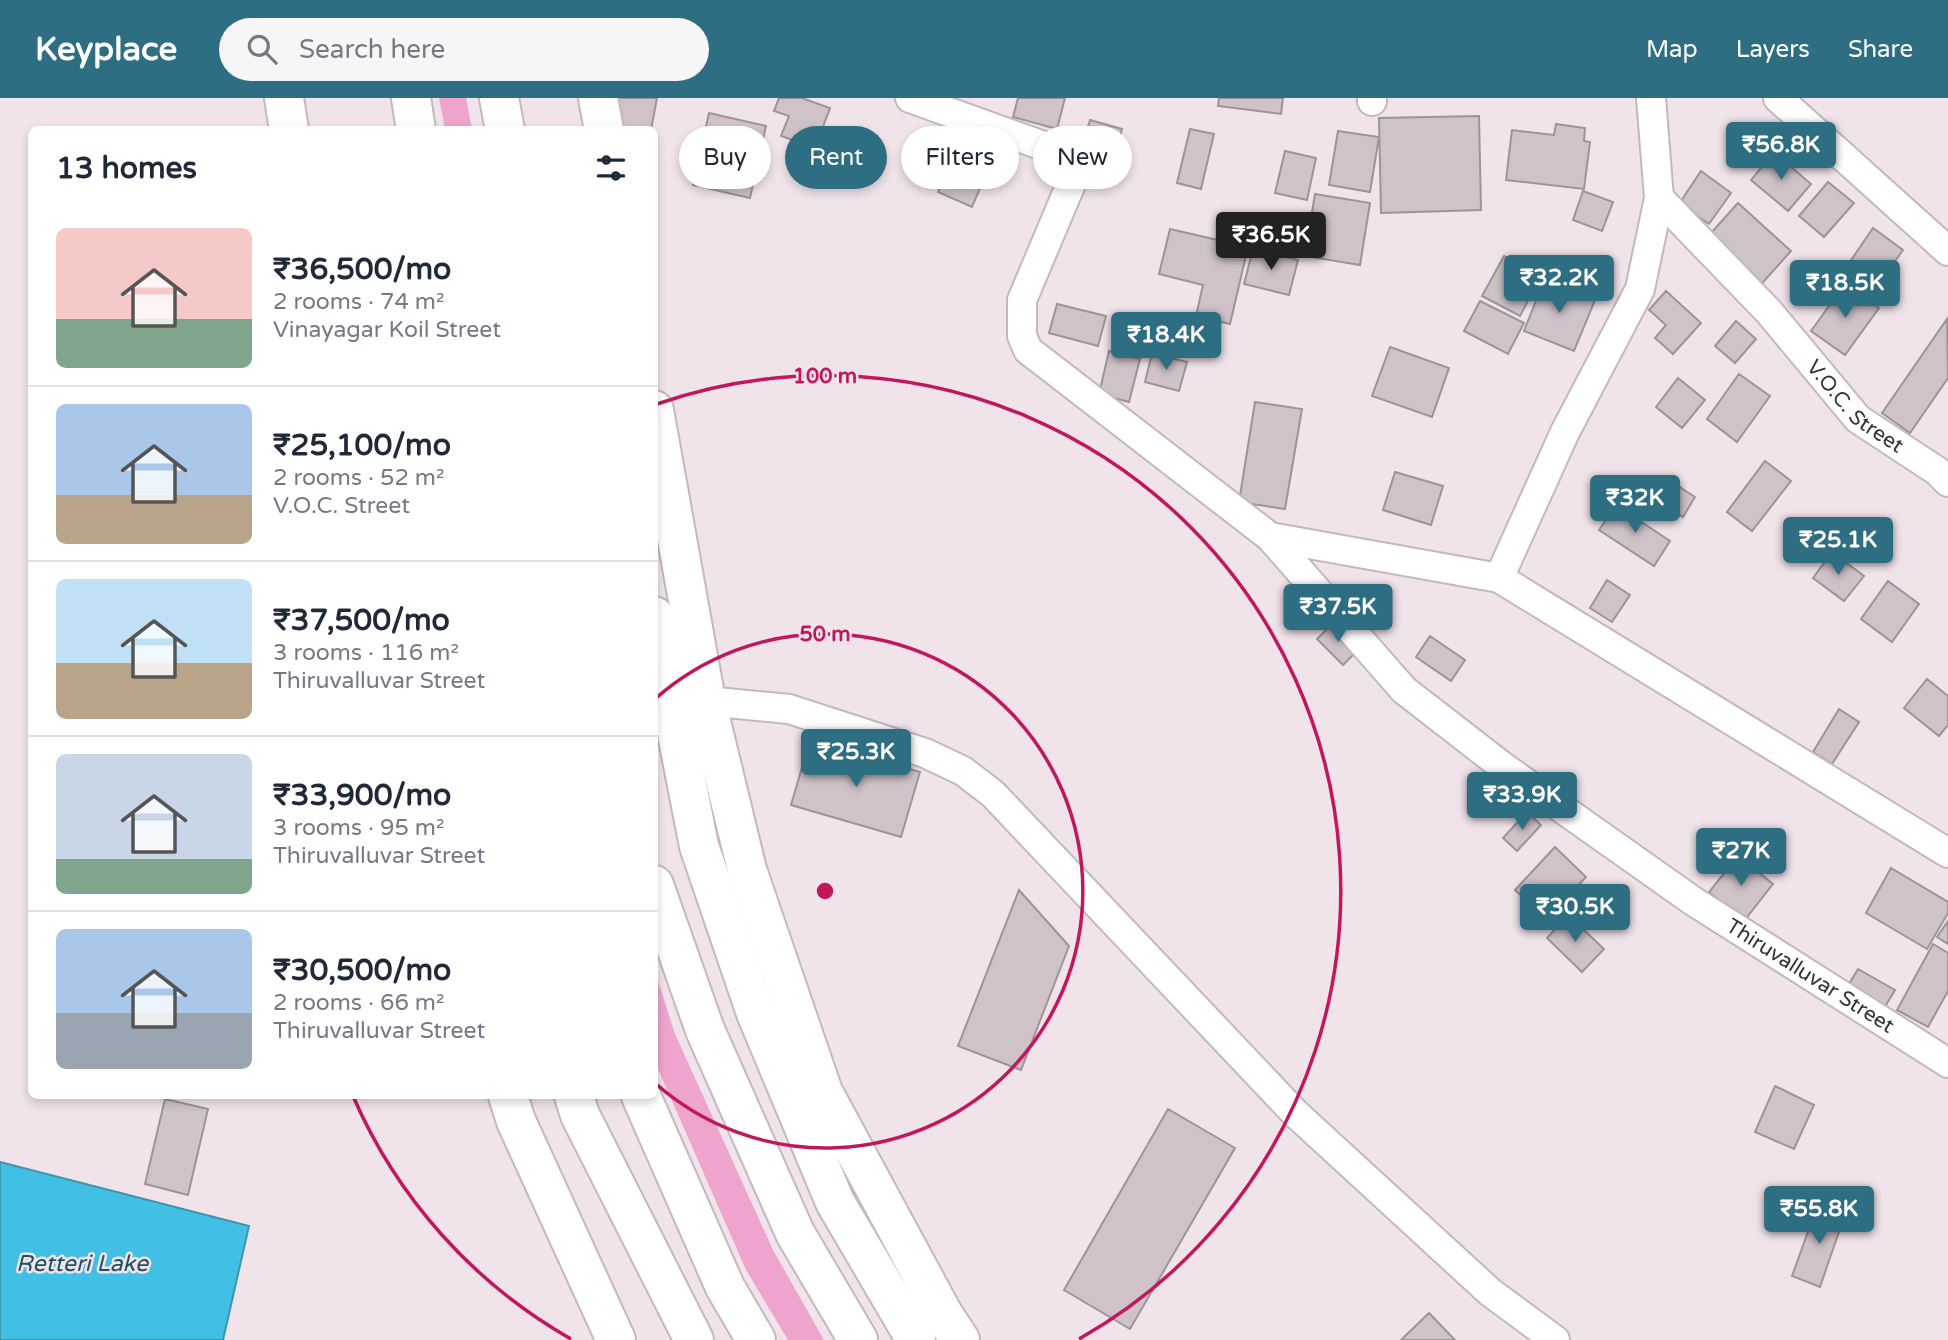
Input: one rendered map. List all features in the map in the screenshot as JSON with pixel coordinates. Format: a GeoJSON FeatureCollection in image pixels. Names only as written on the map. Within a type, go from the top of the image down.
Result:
{"type":"FeatureCollection","features":[{"type":"Feature","properties":{"kind":"main road"},"geometry":{"type":"LineString","coordinates":[[284,98],[288,126]]}},
{"type":"Feature","properties":{"kind":"main road"},"geometry":{"type":"LineString","coordinates":[[499,98],[504,126]]}},
{"type":"Feature","properties":{"kind":"main road"},"geometry":{"type":"LineString","coordinates":[[598,98],[603,126]]}},
{"type":"Feature","properties":{"kind":"main road"},"geometry":{"type":"LineString","coordinates":[[658,432],[706,701],[747,870],[823,1092],[943,1314],[960,1340]]}},
{"type":"Feature","properties":{"kind":"main road"},"geometry":{"type":"LineString","coordinates":[[658,636],[699,846],[756,1013],[835,1202],[916,1340]]}},
{"type":"Feature","properties":{"kind":"main road"},"geometry":{"type":"LineString","coordinates":[[658,896],[705,1030],[795,1233],[858,1340]]}},
{"type":"Feature","properties":{"kind":"main road"},"geometry":{"type":"LineString","coordinates":[[509,1099],[521,1133],[616,1340]]}},
{"type":"Feature","properties":{"kind":"main road"},"geometry":{"type":"LineString","coordinates":[[575,1099],[580,1115],[694,1340]]}},
{"type":"Feature","properties":{"kind":"main road"},"geometry":{"type":"LineString","coordinates":[[642,1099],[725,1287],[756,1340]]}},
{"type":"Feature","properties":{"kind":"street","name":"Thiruvalluvar Street"},"geometry":{"type":"LineString","coordinates":[[910,98],[1063,153],[1072,161],[1071,184],[1022,300],[1022,336],[1028,350],[1270,537],[1404,690],[1502,766],[1693,901],[1948,1063]]}},
{"type":"Feature","properties":{"kind":"street"},"geometry":{"type":"LineString","coordinates":[[1499,578],[1565,432],[1640,289],[1659,198],[1651,98]]}},
{"type":"Feature","properties":{"kind":"street"},"geometry":{"type":"LineString","coordinates":[[1778,98],[1948,251]]}},
{"type":"Feature","properties":{"kind":"street","name":"V.O.C. Street"},"geometry":{"type":"LineString","coordinates":[[1659,198],[1769,312],[1858,419],[1937,471],[1948,482]]}},
{"type":"Feature","properties":{"kind":"street"},"geometry":{"type":"LineString","coordinates":[[1270,537],[1499,578],[1948,853]]}},
{"type":"Feature","properties":{"kind":"street"},"geometry":{"type":"LineString","coordinates":[[706,701],[789,709],[925,753],[963,771],[993,794],[1295,1113],[1490,1292],[1555,1340]]}},
{"type":"Feature","properties":{"kind":"shaded area"},"geometry":{"type":"Polygon","coordinates":[[[439,98],[466,98],[471,126],[444,126],[439,98]]]}},
{"type":"Feature","properties":{"kind":"shaded area"},"geometry":{"type":"Polygon","coordinates":[[[658,981],[675,1034],[773,1250],[824,1340],[788,1340],[746,1270],[658,1069],[658,981]]]}},
{"type":"Feature","properties":{"kind":"water","name":"Retteri Lake"},"geometry":{"type":"Polygon","coordinates":[[[0,1162],[249,1226],[223,1340],[0,1340],[0,1162]]]}},
{"type":"Feature","properties":{"kind":"building"},"geometry":{"type":"Polygon","coordinates":[[[617,98],[657,98],[652,126],[611,126],[617,98]]]}},
{"type":"Feature","properties":{"kind":"building"},"geometry":{"type":"Polygon","coordinates":[[[779,98],[802,98],[830,108],[823,126],[785,126],[789,116],[774,111],[779,98]]]}},
{"type":"Feature","properties":{"kind":"building"},"geometry":{"type":"Polygon","coordinates":[[[1018,98],[1065,98],[1058,126],[1046,126],[1013,117],[1018,98]]]}},
{"type":"Feature","properties":{"kind":"building"},"geometry":{"type":"Polygon","coordinates":[[[1219,98],[1283,98],[1281,114],[1218,106],[1219,98]]]}},
{"type":"Feature","properties":{"kind":"building"},"geometry":{"type":"Polygon","coordinates":[[[709,113],[766,126],[706,126],[709,113]]]}},
{"type":"Feature","properties":{"kind":"building"},"geometry":{"type":"Polygon","coordinates":[[[1479,116],[1481,210],[1381,213],[1379,118],[1479,116]]]}},
{"type":"Feature","properties":{"kind":"building"},"geometry":{"type":"Polygon","coordinates":[[[1090,120],[1111,126],[1088,126],[1090,120]]]}},
{"type":"Feature","properties":{"kind":"building"},"geometry":{"type":"Polygon","coordinates":[[[1556,124],[1585,128],[1584,141],[1590,142],[1584,189],[1506,180],[1512,130],[1554,135],[1556,124]]]}},
{"type":"Feature","properties":{"kind":"building"},"geometry":{"type":"Polygon","coordinates":[[[1190,129],[1214,134],[1201,189],[1177,183],[1190,129]]]}},
{"type":"Feature","properties":{"kind":"building"},"geometry":{"type":"Polygon","coordinates":[[[1338,131],[1379,137],[1370,192],[1329,185],[1338,131]]]}},
{"type":"Feature","properties":{"kind":"building"},"geometry":{"type":"Polygon","coordinates":[[[1285,151],[1316,158],[1307,200],[1275,193],[1285,151]]]}},
{"type":"Feature","properties":{"kind":"building"},"geometry":{"type":"Polygon","coordinates":[[[1774,152],[1811,184],[1788,211],[1751,180],[1774,152]]]}},
{"type":"Feature","properties":{"kind":"building"},"geometry":{"type":"Polygon","coordinates":[[[1701,171],[1731,193],[1709,224],[1679,204],[1701,171]]]}},
{"type":"Feature","properties":{"kind":"building"},"geometry":{"type":"Polygon","coordinates":[[[1828,182],[1854,203],[1824,237],[1799,216],[1828,182]]]}},
{"type":"Feature","properties":{"kind":"building"},"geometry":{"type":"Polygon","coordinates":[[[711,189],[752,189],[750,198],[711,189]]]}},
{"type":"Feature","properties":{"kind":"building"},"geometry":{"type":"Polygon","coordinates":[[[939,189],[980,189],[972,207],[938,192],[939,189]]]}},
{"type":"Feature","properties":{"kind":"building"},"geometry":{"type":"Polygon","coordinates":[[[1583,191],[1613,202],[1602,231],[1573,220],[1583,191]]]}},
{"type":"Feature","properties":{"kind":"building"},"geometry":{"type":"Polygon","coordinates":[[[1315,194],[1370,203],[1360,265],[1305,256],[1315,194]]]}},
{"type":"Feature","properties":{"kind":"building"},"geometry":{"type":"Polygon","coordinates":[[[1738,203],[1791,251],[1756,290],[1703,242],[1738,203]]]}},
{"type":"Feature","properties":{"kind":"building"},"geometry":{"type":"Polygon","coordinates":[[[1873,228],[1903,250],[1872,293],[1843,272],[1873,228]]]}},
{"type":"Feature","properties":{"kind":"building"},"geometry":{"type":"Polygon","coordinates":[[[1170,229],[1248,247],[1230,324],[1196,316],[1203,285],[1159,274],[1170,229]]]}},
{"type":"Feature","properties":{"kind":"building"},"geometry":{"type":"Polygon","coordinates":[[[1253,249],[1298,260],[1289,295],[1244,284],[1253,249]]]}},
{"type":"Feature","properties":{"kind":"building"},"geometry":{"type":"Polygon","coordinates":[[[1504,256],[1541,276],[1520,316],[1482,296],[1504,256]]]}},
{"type":"Feature","properties":{"kind":"building"},"geometry":{"type":"Polygon","coordinates":[[[1545,278],[1595,300],[1574,351],[1524,331],[1545,278]]]}},
{"type":"Feature","properties":{"kind":"building"},"geometry":{"type":"Polygon","coordinates":[[[1845,284],[1879,308],[1845,355],[1811,331],[1845,284]]]}},
{"type":"Feature","properties":{"kind":"building"},"geometry":{"type":"Polygon","coordinates":[[[1666,291],[1701,323],[1673,354],[1655,338],[1666,325],[1649,310],[1666,291]]]}},
{"type":"Feature","properties":{"kind":"building"},"geometry":{"type":"Polygon","coordinates":[[[1480,301],[1524,323],[1508,354],[1464,331],[1480,301]]]}},
{"type":"Feature","properties":{"kind":"building"},"geometry":{"type":"Polygon","coordinates":[[[1057,304],[1106,316],[1098,346],[1049,333],[1057,304]]]}},
{"type":"Feature","properties":{"kind":"building"},"geometry":{"type":"Polygon","coordinates":[[[1947,319],[1948,378],[1910,433],[1882,413],[1947,319]]]}},
{"type":"Feature","properties":{"kind":"building"},"geometry":{"type":"Polygon","coordinates":[[[1736,321],[1756,339],[1735,363],[1715,346],[1736,321]]]}},
{"type":"Feature","properties":{"kind":"building"},"geometry":{"type":"Polygon","coordinates":[[[1390,347],[1449,368],[1432,417],[1372,396],[1390,347]]]}},
{"type":"Feature","properties":{"kind":"building"},"geometry":{"type":"Polygon","coordinates":[[[1109,351],[1140,359],[1129,402],[1099,394],[1109,351]]]}},
{"type":"Feature","properties":{"kind":"building"},"geometry":{"type":"Polygon","coordinates":[[[1152,353],[1187,362],[1179,391],[1145,382],[1152,353]]]}},
{"type":"Feature","properties":{"kind":"building"},"geometry":{"type":"Polygon","coordinates":[[[1739,374],[1770,396],[1737,442],[1707,419],[1739,374]]]}},
{"type":"Feature","properties":{"kind":"building"},"geometry":{"type":"Polygon","coordinates":[[[1678,378],[1705,400],[1682,428],[1656,407],[1678,378]]]}},
{"type":"Feature","properties":{"kind":"building"},"geometry":{"type":"Polygon","coordinates":[[[1255,402],[1302,409],[1285,509],[1239,502],[1255,402]]]}},
{"type":"Feature","properties":{"kind":"building"},"geometry":{"type":"Polygon","coordinates":[[[1765,461],[1791,481],[1752,531],[1727,512],[1765,461]]]}},
{"type":"Feature","properties":{"kind":"building"},"geometry":{"type":"Polygon","coordinates":[[[1395,472],[1443,486],[1431,525],[1383,510],[1395,472]]]}},
{"type":"Feature","properties":{"kind":"building"},"geometry":{"type":"Polygon","coordinates":[[[1672,482],[1695,497],[1683,517],[1659,501],[1672,482]]]}},
{"type":"Feature","properties":{"kind":"building"},"geometry":{"type":"Polygon","coordinates":[[[1616,505],[1670,541],[1654,566],[1599,530],[1616,505]]]}},
{"type":"Feature","properties":{"kind":"building"},"geometry":{"type":"Polygon","coordinates":[[[1832,552],[1864,576],[1844,601],[1813,578],[1832,552]]]}},
{"type":"Feature","properties":{"kind":"building"},"geometry":{"type":"Polygon","coordinates":[[[1607,580],[1630,595],[1612,622],[1590,608],[1607,580]]]}},
{"type":"Feature","properties":{"kind":"building"},"geometry":{"type":"Polygon","coordinates":[[[1888,581],[1919,604],[1892,642],[1861,619],[1888,581]]]}},
{"type":"Feature","properties":{"kind":"building"},"geometry":{"type":"Polygon","coordinates":[[[1333,623],[1359,649],[1343,665],[1317,639],[1333,623]]]}},
{"type":"Feature","properties":{"kind":"building"},"geometry":{"type":"Polygon","coordinates":[[[1430,636],[1465,660],[1451,681],[1416,657],[1430,636]]]}},
{"type":"Feature","properties":{"kind":"building"},"geometry":{"type":"Polygon","coordinates":[[[1927,679],[1948,696],[1948,725],[1939,736],[1904,708],[1927,679]]]}},
{"type":"Feature","properties":{"kind":"building"},"geometry":{"type":"Polygon","coordinates":[[[1839,709],[1859,722],[1832,764],[1813,752],[1839,709]]]}},
{"type":"Feature","properties":{"kind":"building"},"geometry":{"type":"Polygon","coordinates":[[[810,740],[920,772],[901,837],[791,805],[810,740]]]}},
{"type":"Feature","properties":{"kind":"building"},"geometry":{"type":"Polygon","coordinates":[[[1527,812],[1541,825],[1517,851],[1503,838],[1527,812]]]}},
{"type":"Feature","properties":{"kind":"building"},"geometry":{"type":"Polygon","coordinates":[[[1555,847],[1586,877],[1546,919],[1515,890],[1555,847]]]}},
{"type":"Feature","properties":{"kind":"building"},"geometry":{"type":"Polygon","coordinates":[[[1738,856],[1773,884],[1744,921],[1709,892],[1738,856]]]}},
{"type":"Feature","properties":{"kind":"building"},"geometry":{"type":"Polygon","coordinates":[[[1891,868],[1948,902],[1948,913],[1927,949],[1866,913],[1891,868]]]}},
{"type":"Feature","properties":{"kind":"building"},"geometry":{"type":"Polygon","coordinates":[[[1019,890],[1069,946],[1021,1070],[958,1046],[1019,890]]]}},
{"type":"Feature","properties":{"kind":"building"},"geometry":{"type":"Polygon","coordinates":[[[1568,915],[1604,949],[1582,972],[1547,938],[1568,915]]]}},
{"type":"Feature","properties":{"kind":"building"},"geometry":{"type":"Polygon","coordinates":[[[1948,921],[1948,944],[1937,937],[1948,921]]]}},
{"type":"Feature","properties":{"kind":"building"},"geometry":{"type":"Polygon","coordinates":[[[1933,944],[1948,953],[1948,991],[1928,1027],[1897,1010],[1933,944]]]}},
{"type":"Feature","properties":{"kind":"building"},"geometry":{"type":"Polygon","coordinates":[[[1858,969],[1895,990],[1880,1015],[1843,994],[1858,969]]]}},
{"type":"Feature","properties":{"kind":"building"},"geometry":{"type":"Polygon","coordinates":[[[1775,1086],[1814,1105],[1794,1149],[1755,1132],[1775,1086]]]}},
{"type":"Feature","properties":{"kind":"building"},"geometry":{"type":"Polygon","coordinates":[[[165,1099],[208,1109],[188,1195],[145,1184],[165,1099]]]}},
{"type":"Feature","properties":{"kind":"building"},"geometry":{"type":"Polygon","coordinates":[[[1168,1109],[1235,1148],[1130,1329],[1064,1290],[1168,1109]]]}},
{"type":"Feature","properties":{"kind":"building"},"geometry":{"type":"Polygon","coordinates":[[[1818,1204],[1845,1214],[1820,1287],[1792,1276],[1818,1204]]]}},
{"type":"Feature","properties":{"kind":"building"},"geometry":{"type":"Polygon","coordinates":[[[1429,1313],[1455,1340],[1401,1340],[1429,1313]]]}}]}
